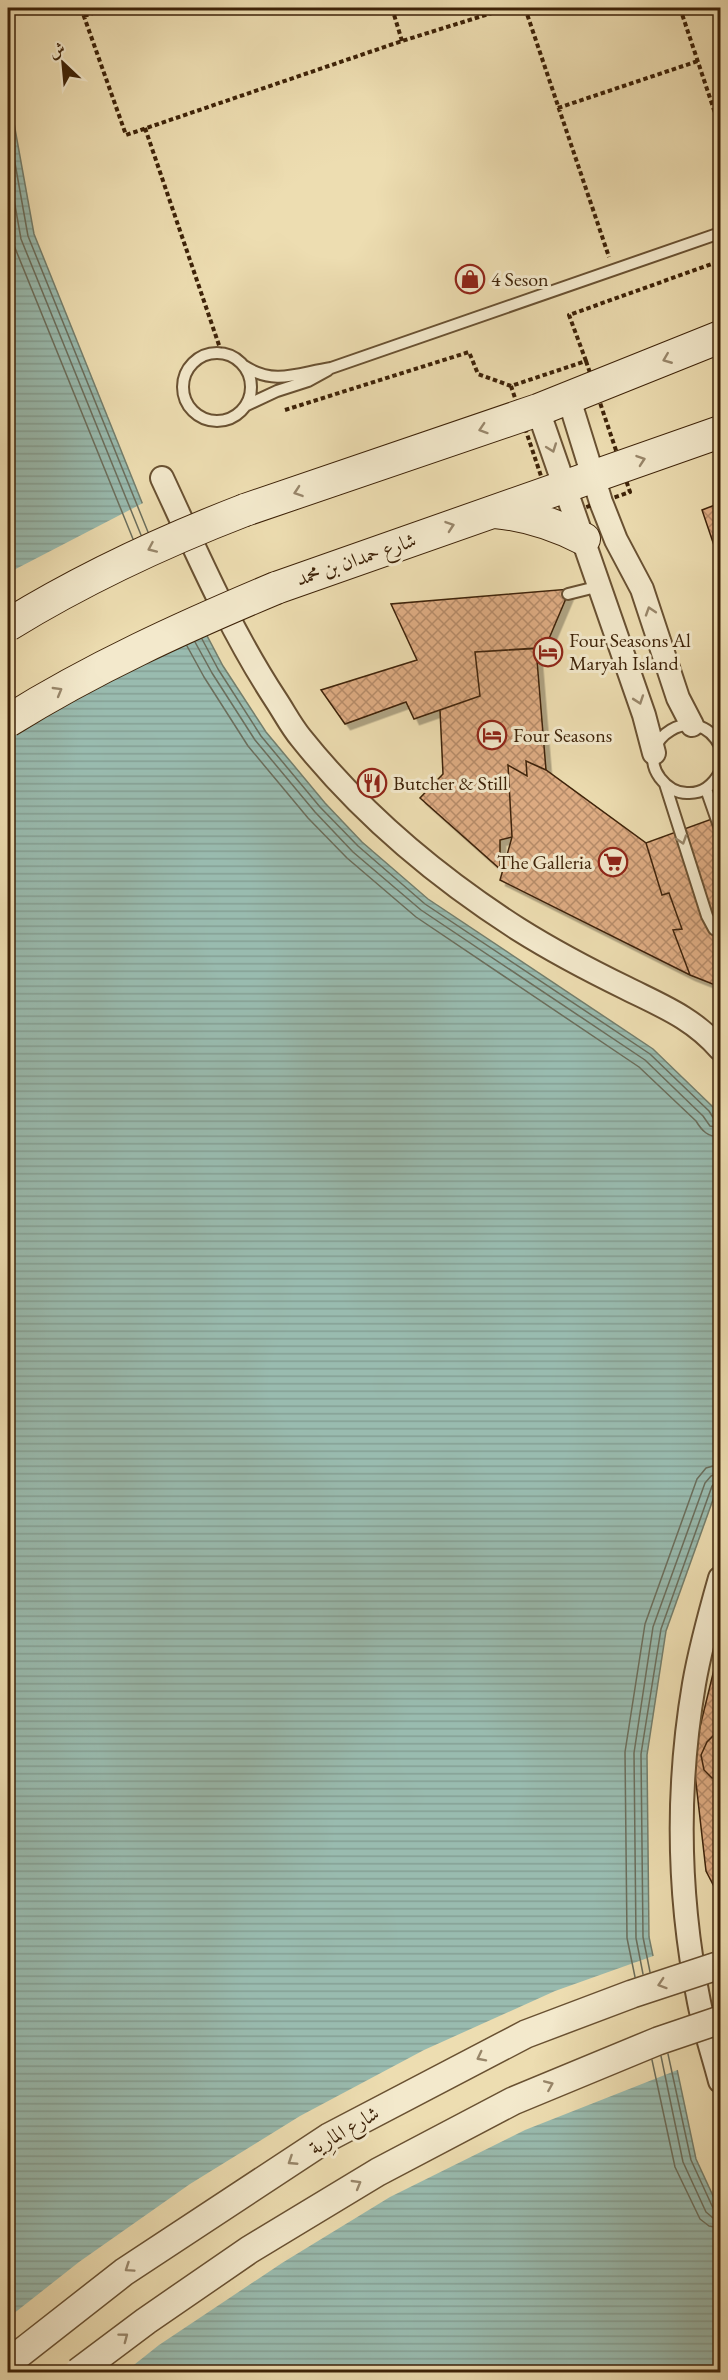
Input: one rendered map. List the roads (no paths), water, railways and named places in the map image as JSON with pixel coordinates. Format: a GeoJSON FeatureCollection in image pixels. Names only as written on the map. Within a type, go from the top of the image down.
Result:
{"type":"FeatureCollection","features":[{"type":"Feature","properties":{"kind":"main road"},"geometry":{"type":"LineString","coordinates":[[8,625],[92,577],[191,531],[245,510],[569,399],[720,337]]}},
{"type":"Feature","properties":{"kind":"main road","name":"شارع حمدان بن محمد"},"geometry":{"type":"LineString","coordinates":[[8,721],[82,678],[188,624],[276,588],[720,432]]}},
{"type":"Feature","properties":{"kind":"main road"},"geometry":{"type":"LineString","coordinates":[[491,512],[529,517],[559,527],[584,539]]}},
{"type":"Feature","properties":{"kind":"street"},"geometry":{"type":"LineString","coordinates":[[569,399],[584,539],[648,727],[654,753]]}},
{"type":"Feature","properties":{"kind":"street"},"geometry":{"type":"LineString","coordinates":[[538,410],[579,481],[608,522],[642,589],[678,698],[700,728]]}},
{"type":"Feature","properties":{"kind":"street"},"geometry":{"type":"LineString","coordinates":[[162,478],[202,565],[254,667],[300,737],[350,794],[411,851],[485,908],[536,941],[677,1013],[705,1031],[720,1049]]}},
{"type":"Feature","properties":{"kind":"street"},"geometry":{"type":"LineString","coordinates":[[720,1578],[706,1629],[691,1704],[682,1791],[681,1846],[693,1970],[720,2081]]}},
{"type":"Feature","properties":{"kind":"street","name":"شارع المارِية"},"geometry":{"type":"LineString","coordinates":[[8,2363],[124,2272],[329,2137],[526,2034],[632,1994],[717,1966]]}},
{"type":"Feature","properties":{"kind":"street"},"geometry":{"type":"LineString","coordinates":[[78,2373],[146,2321],[249,2250],[378,2172],[513,2101],[658,2042],[720,2020]]}},
{"type":"Feature","properties":{"kind":"lane"},"geometry":{"type":"LineString","coordinates":[[331,368],[316,378],[277,391],[245,406],[231,418],[213,421],[197,415],[186,400],[183,383],[190,367],[205,356],[222,354],[238,360],[253,372],[275,378],[331,368],[720,232]]}},
{"type":"Feature","properties":{"kind":"lane"},"geometry":{"type":"LineString","coordinates":[[244,366],[250,382],[245,406]]}},
{"type":"Feature","properties":{"kind":"lane"},"geometry":{"type":"LineString","coordinates":[[568,594],[600,586]]}},
{"type":"Feature","properties":{"kind":"lane"},"geometry":{"type":"LineString","coordinates":[[700,728],[717,738],[720,746]]}},
{"type":"Feature","properties":{"kind":"lane"},"geometry":{"type":"LineString","coordinates":[[720,728],[672,729],[658,743],[654,753],[654,764],[664,784],[707,916],[714,929],[720,933]]}},
{"type":"Feature","properties":{"kind":"lane"},"geometry":{"type":"LineString","coordinates":[[664,784],[684,794],[696,793],[706,789],[715,781],[720,772]]}},
{"type":"Feature","properties":{"kind":"lane"},"geometry":{"type":"LineString","coordinates":[[706,789],[720,829]]}},
{"type":"Feature","properties":{"kind":"water"},"geometry":{"type":"Polygon","coordinates":[[[8,90],[34,234],[149,520],[223,666],[266,732],[325,803],[362,842],[428,899],[653,1049],[714,1108],[720,1119],[720,1480],[666,1631],[647,1755],[649,1937],[696,2159],[720,2211],[720,2372],[8,2372],[8,90]]]}},
{"type":"Feature","properties":{"kind":"place","name":"4 Seson"},"geometry":{"type":"Point","coordinates":[470,279]}},
{"type":"Feature","properties":{"kind":"place","name":"Four Seasons Al Maryah Island"},"geometry":{"type":"Point","coordinates":[548,652]}},
{"type":"Feature","properties":{"kind":"place","name":"Four Seasons"},"geometry":{"type":"Point","coordinates":[492,735]}},
{"type":"Feature","properties":{"kind":"place","name":"Butcher & Still"},"geometry":{"type":"Point","coordinates":[372,783]}},
{"type":"Feature","properties":{"kind":"place","name":"The Galleria"},"geometry":{"type":"Point","coordinates":[613,862]}}]}
